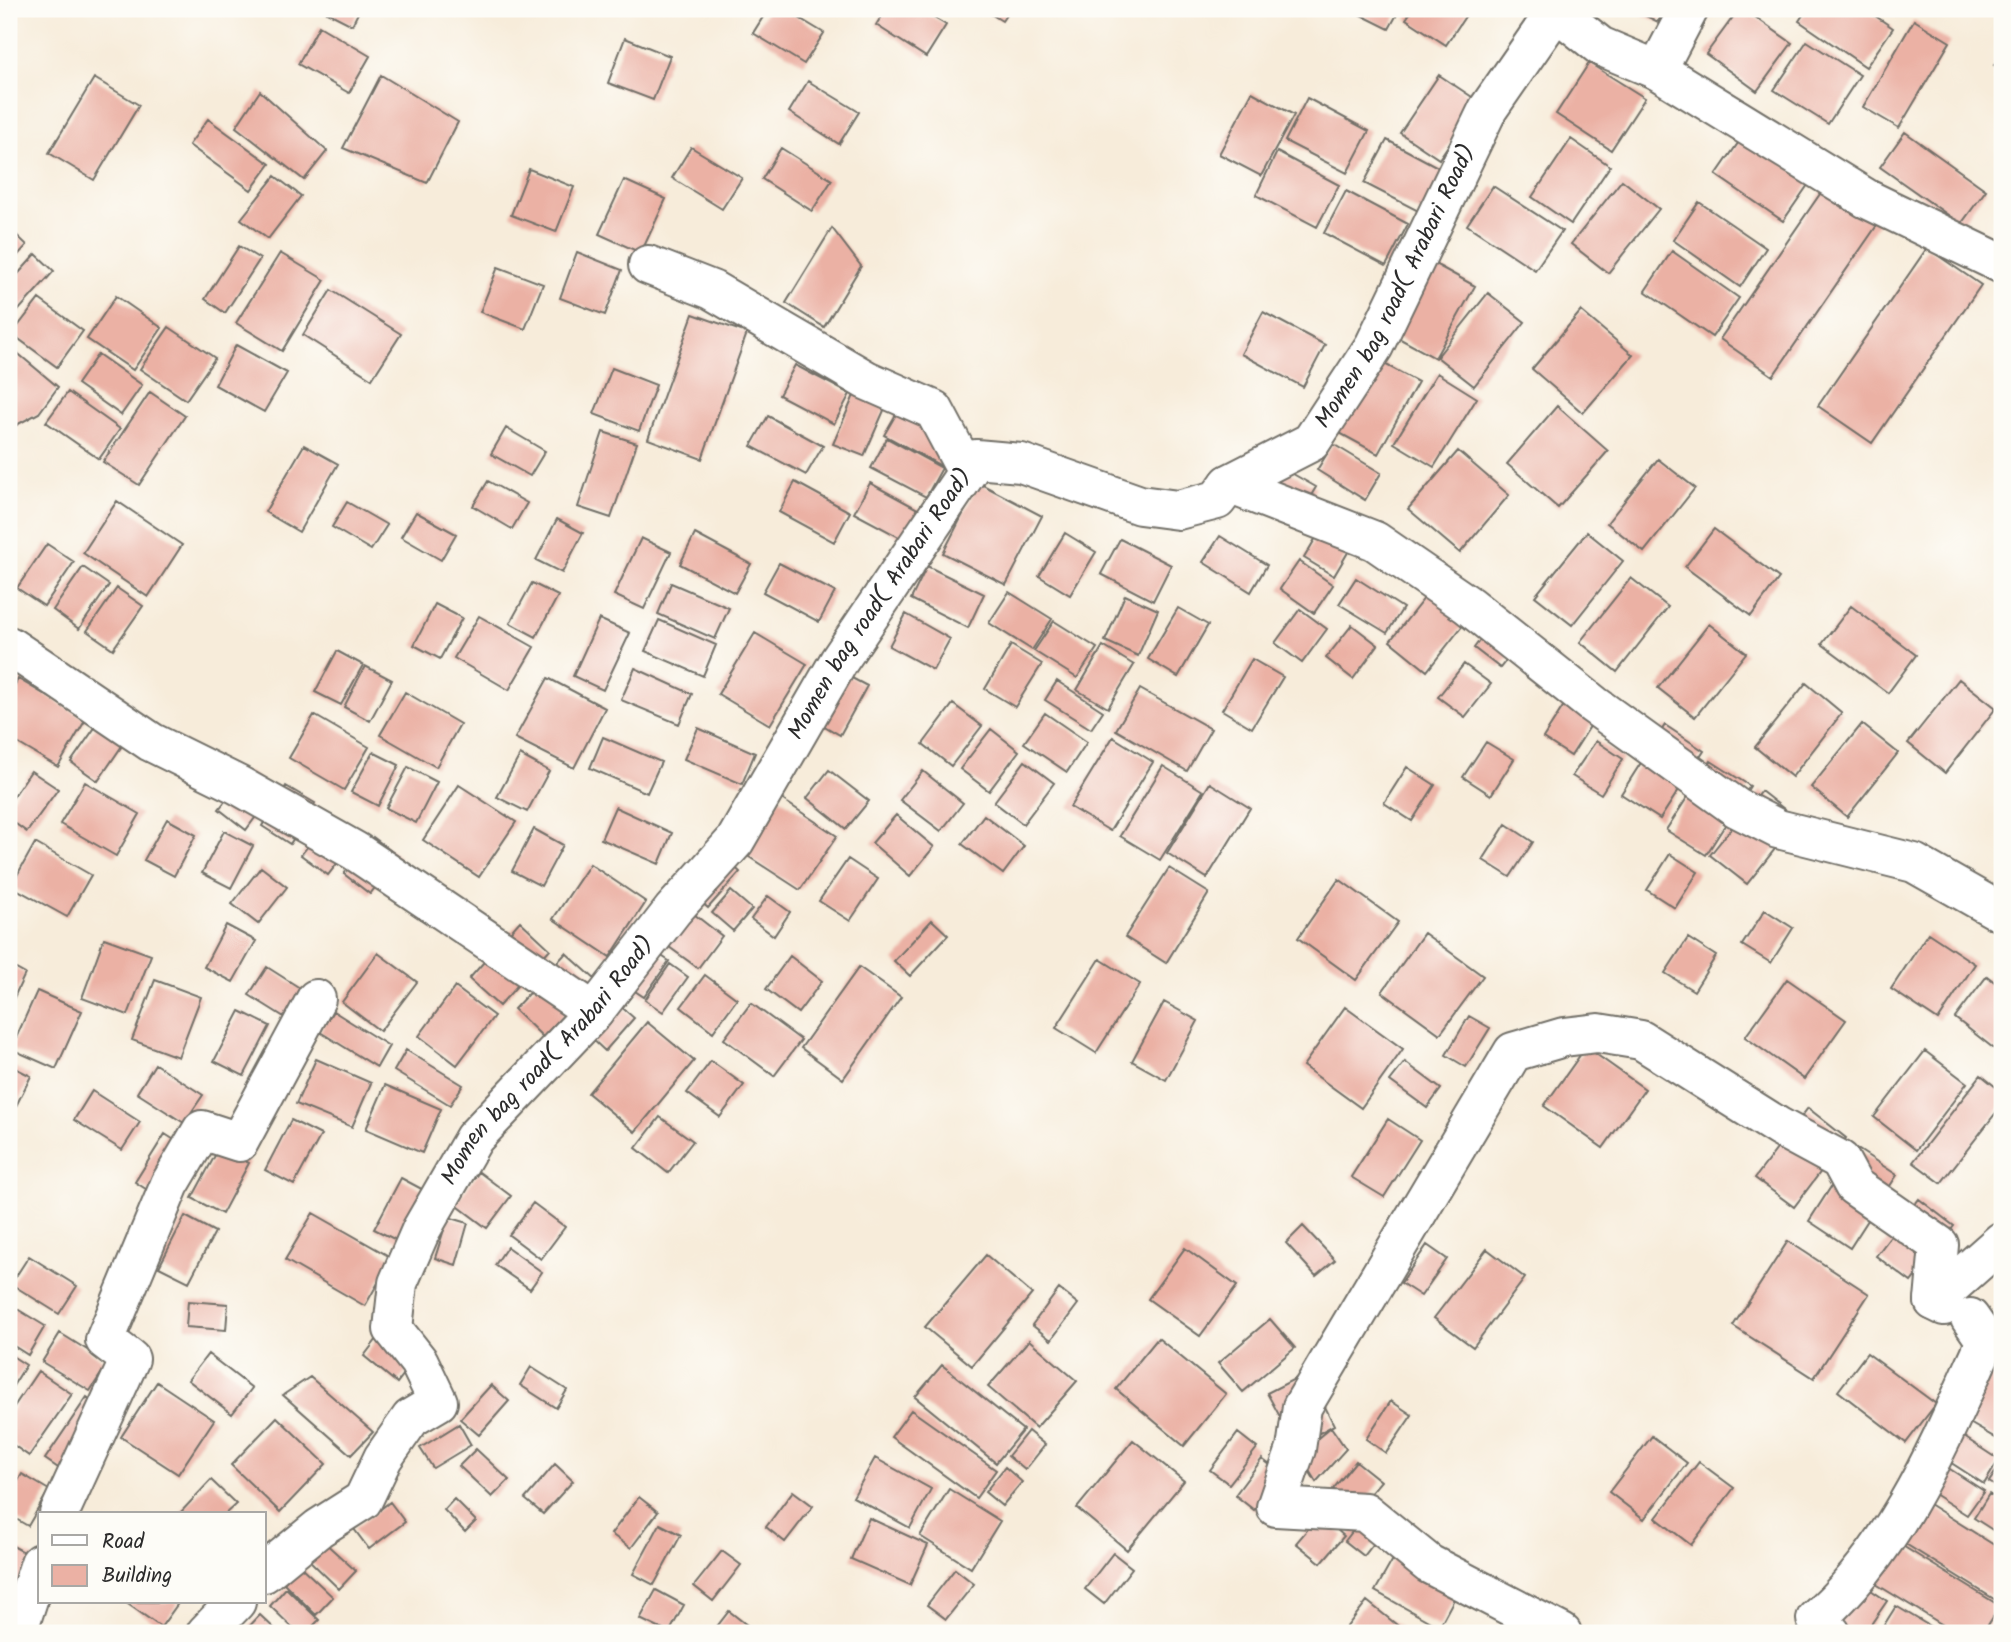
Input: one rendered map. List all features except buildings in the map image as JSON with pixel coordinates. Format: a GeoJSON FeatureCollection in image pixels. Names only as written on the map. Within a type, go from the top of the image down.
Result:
{"type":"FeatureCollection","features":[{"type":"Feature","properties":{"kind":"street"},"geometry":{"type":"LineString","coordinates":[[1657,70],[1689,9]]}},
{"type":"Feature","properties":{"kind":"street","name":"Momen bag road( Arabari Road)"},"geometry":{"type":"LineString","coordinates":[[266,1571],[319,1528],[363,1500],[383,1458],[411,1418],[438,1402],[419,1362],[393,1329],[398,1283],[421,1230],[474,1138],[594,1012],[673,909],[735,841],[839,661],[906,567],[976,459],[1021,463],[1140,505],[1178,510],[1217,500],[1229,484],[1311,442],[1374,346],[1488,109],[1554,10],[1600,46],[1657,70],[1867,199],[2002,264]]}},
{"type":"Feature","properties":{"kind":"street"},"geometry":{"type":"LineString","coordinates":[[648,265],[712,290],[866,380],[934,410],[967,472]]}},
{"type":"Feature","properties":{"kind":"street"},"geometry":{"type":"LineString","coordinates":[[1229,484],[1375,541],[1468,605],[1594,705],[1737,808],[1778,829],[1914,863],[2002,913]]}},
{"type":"Feature","properties":{"kind":"street"},"geometry":{"type":"LineString","coordinates":[[9,646],[151,742],[238,785],[355,851],[594,1012]]}},
{"type":"Feature","properties":{"kind":"street"},"geometry":{"type":"LineString","coordinates":[[60,1512],[130,1359],[105,1340],[170,1184],[202,1130],[239,1142],[316,999]]}},
{"type":"Feature","properties":{"kind":"street"},"geometry":{"type":"LineString","coordinates":[[1562,1633],[1429,1564],[1365,1512],[1276,1507],[1296,1448],[1302,1407],[1513,1052],[1564,1037],[1598,1033],[1641,1040],[1689,1067],[1779,1127],[1840,1160],[1854,1186],[1939,1245],[1934,1301]]}},
{"type":"Feature","properties":{"kind":"street"},"geometry":{"type":"LineString","coordinates":[[1934,1301],[2002,1241]]}},
{"type":"Feature","properties":{"kind":"street"},"geometry":{"type":"LineString","coordinates":[[1934,1301],[1970,1318],[2002,1344]]}},
{"type":"Feature","properties":{"kind":"street"},"geometry":{"type":"LineString","coordinates":[[1817,1629],[1896,1526],[1939,1444],[1986,1341],[1970,1318]]}},
{"type":"Feature","properties":{"kind":"street"},"geometry":{"type":"LineString","coordinates":[[17,1633],[38,1569]]}},
{"type":"Feature","properties":{"kind":"street"},"geometry":{"type":"LineString","coordinates":[[206,1633],[234,1604]]}}]}
